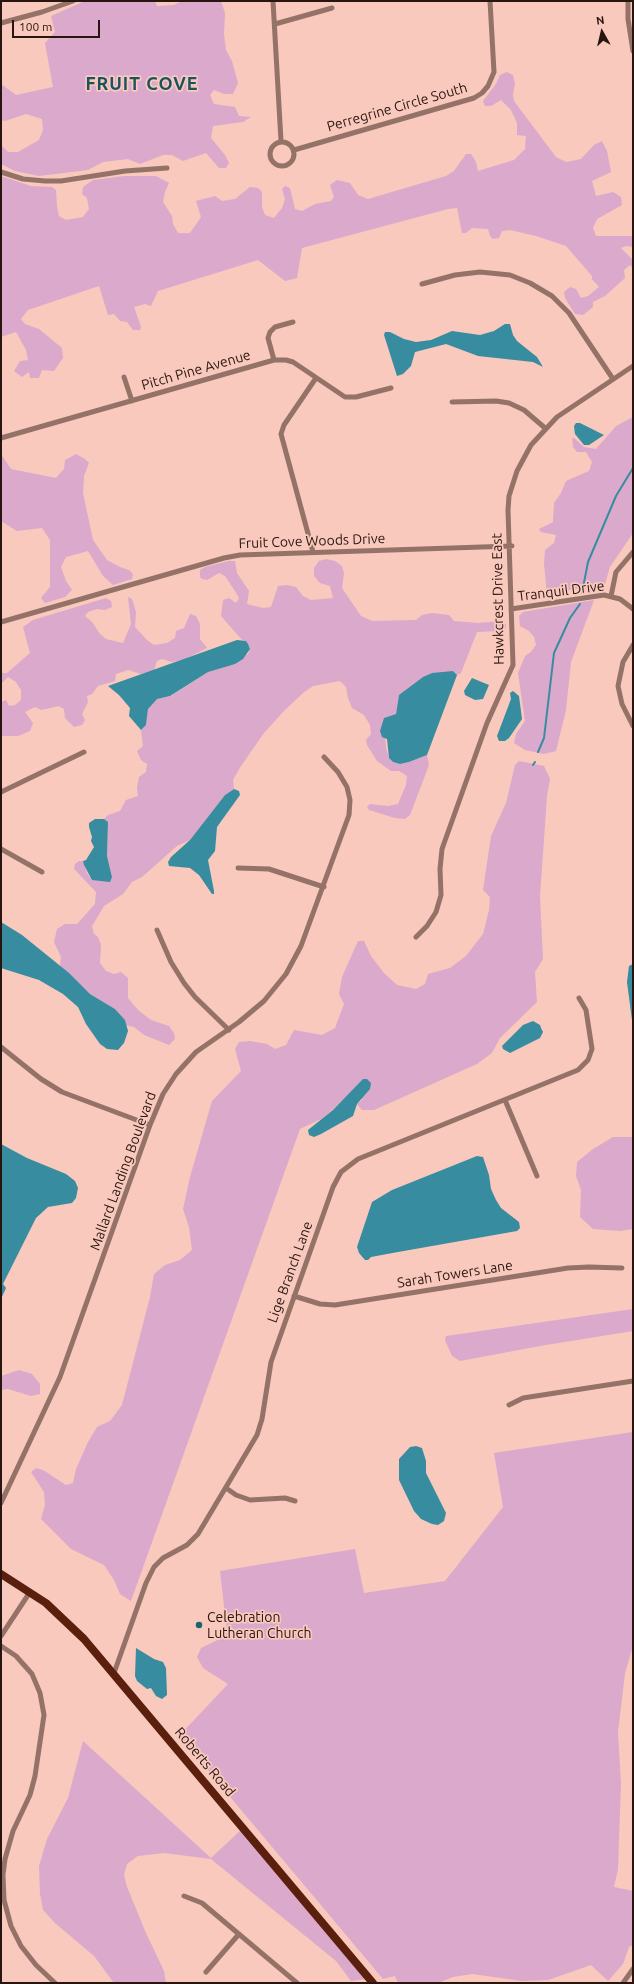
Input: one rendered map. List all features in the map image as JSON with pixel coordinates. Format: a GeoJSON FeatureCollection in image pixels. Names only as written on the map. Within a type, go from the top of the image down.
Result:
{"type":"FeatureCollection","features":[{"type":"Feature","properties":{"kind":"main road","name":"Roberts Road"},"geometry":{"type":"LineString","coordinates":[[1,1574],[30,1592],[63,1618],[79,1633],[373,1983]]}},
{"type":"Feature","properties":{"kind":"street"},"geometry":{"type":"LineString","coordinates":[[1,23],[42,12],[73,1]]}},
{"type":"Feature","properties":{"kind":"street"},"geometry":{"type":"LineString","coordinates":[[273,1],[281,141]]}},
{"type":"Feature","properties":{"kind":"street","name":"Perregrine Circle South"},"geometry":{"type":"LineString","coordinates":[[294,150],[474,98],[482,93],[488,86],[494,72],[490,1]]}},
{"type":"Feature","properties":{"kind":"street"},"geometry":{"type":"LineString","coordinates":[[628,1],[628,19],[633,51]]}},
{"type":"Feature","properties":{"kind":"street"},"geometry":{"type":"LineString","coordinates":[[274,24],[332,8]]}},
{"type":"Feature","properties":{"kind":"street"},"geometry":{"type":"LineString","coordinates":[[281,141],[289,144],[294,150],[292,161],[283,166],[274,163],[270,155],[274,144],[281,141]]}},
{"type":"Feature","properties":{"kind":"street"},"geometry":{"type":"LineString","coordinates":[[1,172],[23,179],[61,181],[125,171],[167,168]]}},
{"type":"Feature","properties":{"kind":"street"},"geometry":{"type":"LineString","coordinates":[[422,284],[455,275],[480,272],[510,275],[530,283],[552,296],[570,313],[612,379]]}},
{"type":"Feature","properties":{"kind":"street"},"geometry":{"type":"LineString","coordinates":[[274,360],[268,338],[270,332],[275,327],[293,322]]}},
{"type":"Feature","properties":{"kind":"street","name":"Pitch Pine Avenue"},"geometry":{"type":"LineString","coordinates":[[1,438],[274,360],[293,362],[339,394],[350,398],[391,388]]}},
{"type":"Feature","properties":{"kind":"street","name":"Hawkcrest Drive East"},"geometry":{"type":"LineString","coordinates":[[416,937],[427,926],[436,912],[441,894],[440,869],[442,849],[487,723],[512,671],[514,660],[508,510],[512,484],[522,459],[545,428],[569,407],[633,366]]}},
{"type":"Feature","properties":{"kind":"street"},"geometry":{"type":"LineString","coordinates":[[124,377],[132,401]]}},
{"type":"Feature","properties":{"kind":"street"},"geometry":{"type":"LineString","coordinates":[[313,552],[281,434],[284,425],[316,378]]}},
{"type":"Feature","properties":{"kind":"street"},"geometry":{"type":"LineString","coordinates":[[452,402],[496,401],[509,403],[524,410],[545,428]]}},
{"type":"Feature","properties":{"kind":"street","name":"Fruit Cove Woods Drive"},"geometry":{"type":"LineString","coordinates":[[1,622],[224,558],[253,554],[510,546]]}},
{"type":"Feature","properties":{"kind":"street"},"geometry":{"type":"LineString","coordinates":[[611,596],[616,572],[633,552]]}},
{"type":"Feature","properties":{"kind":"street","name":"Tranquil Drive"},"geometry":{"type":"LineString","coordinates":[[511,609],[599,596],[611,596],[620,599],[633,609]]}},
{"type":"Feature","properties":{"kind":"street"},"geometry":{"type":"LineString","coordinates":[[633,645],[623,662],[618,686],[622,704],[633,726]]}},
{"type":"Feature","properties":{"kind":"street"},"geometry":{"type":"LineString","coordinates":[[1,792],[84,752]]}},
{"type":"Feature","properties":{"kind":"street","name":"Mallard Landing Boulevard"},"geometry":{"type":"LineString","coordinates":[[1,1503],[63,1370],[150,1124],[163,1094],[176,1074],[196,1052],[229,1030],[264,1000],[286,974],[301,946],[348,823],[350,808],[349,793],[344,779],[324,757]]}},
{"type":"Feature","properties":{"kind":"street"},"geometry":{"type":"LineString","coordinates":[[1,849],[42,872]]}},
{"type":"Feature","properties":{"kind":"street"},"geometry":{"type":"LineString","coordinates":[[238,868],[269,869],[324,887]]}},
{"type":"Feature","properties":{"kind":"street"},"geometry":{"type":"LineString","coordinates":[[157,930],[171,962],[184,983],[229,1030]]}},
{"type":"Feature","properties":{"kind":"street","name":"Lige Branch Lane"},"geometry":{"type":"LineString","coordinates":[[114,1673],[146,1583],[154,1566],[163,1558],[193,1540],[226,1488],[253,1442],[261,1425],[271,1362],[333,1187],[341,1172],[358,1159],[575,1071],[585,1064],[592,1049],[586,1010],[579,998]]}},
{"type":"Feature","properties":{"kind":"street"},"geometry":{"type":"LineString","coordinates":[[1,1047],[41,1079],[62,1092],[150,1124]]}},
{"type":"Feature","properties":{"kind":"street"},"geometry":{"type":"LineString","coordinates":[[505,1100],[537,1176]]}},
{"type":"Feature","properties":{"kind":"street","name":"Sarah Towers Lane"},"geometry":{"type":"LineString","coordinates":[[294,1296],[320,1304],[335,1305],[568,1268],[622,1268]]}},
{"type":"Feature","properties":{"kind":"street"},"geometry":{"type":"LineString","coordinates":[[509,1405],[523,1398],[633,1381]]}},
{"type":"Feature","properties":{"kind":"street"},"geometry":{"type":"LineString","coordinates":[[226,1488],[236,1495],[250,1500],[285,1498],[295,1500]]}},
{"type":"Feature","properties":{"kind":"street"},"geometry":{"type":"LineString","coordinates":[[1,1636],[30,1592]]}},
{"type":"Feature","properties":{"kind":"street"},"geometry":{"type":"LineString","coordinates":[[1,1646],[16,1656],[32,1674],[40,1693],[44,1715],[35,1776],[30,1795],[11,1837],[5,1859],[2,1900],[11,1926],[21,1946],[36,1965],[55,1983]]}},
{"type":"Feature","properties":{"kind":"street"},"geometry":{"type":"LineString","coordinates":[[184,1896],[202,1903],[297,1983]]}},
{"type":"Feature","properties":{"kind":"street"},"geometry":{"type":"LineString","coordinates":[[206,1972],[239,1934]]}},
{"type":"Feature","properties":{"kind":"street"},"geometry":{"type":"LineString","coordinates":[[623,1983],[633,1969]]}},
{"type":"Feature","properties":{"kind":"shaded area"},"geometry":{"type":"Polygon","coordinates":[[[85,1],[155,1],[157,6],[174,5],[182,1],[221,1],[225,13],[224,34],[226,50],[232,61],[238,83],[233,94],[224,94],[214,90],[210,95],[214,104],[235,107],[239,116],[251,117],[243,122],[213,126],[211,138],[225,155],[229,163],[226,168],[219,168],[206,153],[183,161],[172,155],[163,155],[140,164],[128,159],[103,162],[88,170],[39,176],[15,171],[1,164],[1,145],[8,152],[18,152],[39,140],[43,130],[42,119],[26,114],[5,121],[1,120],[1,84],[16,95],[53,87],[45,43],[55,32],[51,16],[85,1]]]}},
{"type":"Feature","properties":{"kind":"shaded area"},"geometry":{"type":"Polygon","coordinates":[[[507,72],[513,75],[515,83],[513,94],[514,101],[556,157],[566,162],[581,159],[594,145],[602,141],[607,151],[611,172],[592,181],[596,196],[613,192],[621,197],[622,205],[597,219],[593,228],[596,236],[633,236],[633,247],[626,246],[621,248],[633,260],[633,268],[630,265],[624,270],[625,278],[605,296],[593,302],[593,307],[583,315],[575,314],[565,298],[564,292],[570,287],[576,289],[581,298],[588,296],[599,287],[592,279],[592,276],[566,246],[536,236],[510,230],[502,231],[499,238],[493,239],[490,236],[488,229],[472,228],[466,233],[462,233],[457,208],[448,209],[302,248],[297,278],[285,281],[258,260],[158,291],[151,306],[145,304],[134,307],[141,327],[140,330],[133,330],[127,322],[120,321],[114,314],[108,315],[99,286],[28,310],[21,319],[25,324],[39,329],[62,348],[63,358],[54,371],[42,370],[39,378],[30,378],[29,372],[22,377],[14,371],[20,361],[28,360],[26,350],[16,332],[1,337],[1,176],[31,186],[52,187],[56,190],[59,216],[66,220],[83,217],[89,209],[87,198],[82,194],[83,187],[93,180],[124,176],[156,176],[169,183],[163,202],[172,216],[173,224],[178,233],[190,233],[201,217],[196,201],[215,196],[222,201],[235,199],[250,187],[258,188],[262,192],[262,207],[265,215],[274,218],[282,208],[285,199],[282,189],[285,186],[290,188],[295,209],[302,211],[315,204],[331,201],[334,197],[330,185],[337,180],[350,183],[358,195],[368,199],[446,176],[454,171],[466,154],[471,154],[476,162],[478,171],[514,160],[525,149],[526,136],[517,135],[517,123],[511,110],[501,100],[491,106],[485,106],[483,101],[496,84],[500,75],[507,72]]]}},
{"type":"Feature","properties":{"kind":"shaded area"},"geometry":{"type":"Polygon","coordinates":[[[633,417],[633,533],[610,567],[605,584],[547,594],[544,564],[545,550],[554,543],[556,535],[541,532],[539,529],[553,522],[554,503],[561,493],[566,481],[589,471],[592,462],[586,452],[577,452],[573,447],[572,438],[584,447],[596,449],[616,426],[633,417]]]}},
{"type":"Feature","properties":{"kind":"shaded area"},"geometry":{"type":"Polygon","coordinates":[[[1,454],[11,469],[56,478],[64,469],[65,460],[76,454],[85,459],[89,463],[84,476],[83,493],[93,540],[107,560],[129,570],[133,574],[132,579],[113,585],[103,576],[88,551],[66,557],[61,567],[66,581],[72,590],[65,597],[45,603],[41,598],[50,587],[50,540],[42,528],[17,531],[1,521],[1,454]]]}},
{"type":"Feature","properties":{"kind":"shaded area"},"geometry":{"type":"Polygon","coordinates":[[[326,559],[335,561],[342,566],[344,573],[342,588],[361,616],[372,621],[416,620],[422,615],[432,613],[449,615],[454,621],[478,623],[500,621],[506,624],[506,628],[499,631],[477,632],[461,673],[457,675],[453,671],[399,695],[396,714],[384,718],[386,748],[389,758],[393,762],[400,764],[427,755],[429,765],[410,815],[405,819],[395,818],[369,810],[367,807],[370,804],[388,806],[398,804],[406,785],[407,776],[399,771],[391,771],[377,761],[367,745],[366,740],[371,734],[370,725],[364,715],[352,708],[346,687],[340,681],[313,686],[303,693],[283,712],[264,733],[233,780],[234,789],[225,795],[190,840],[177,846],[142,877],[132,882],[123,894],[104,906],[92,926],[94,934],[98,937],[101,945],[100,963],[106,971],[114,974],[121,972],[128,978],[128,998],[138,1010],[151,1020],[169,1026],[174,1033],[175,1039],[169,1045],[144,1035],[134,1027],[126,1025],[125,1020],[115,1009],[90,994],[60,966],[61,957],[54,942],[57,929],[65,924],[77,924],[95,904],[96,892],[74,869],[75,864],[79,861],[83,861],[87,873],[92,880],[112,877],[107,856],[108,822],[104,819],[108,815],[120,811],[126,800],[138,796],[137,788],[139,777],[146,772],[147,764],[141,760],[137,751],[143,746],[141,730],[146,725],[148,709],[151,703],[157,699],[171,696],[208,672],[248,654],[250,649],[246,641],[242,640],[221,616],[223,600],[229,598],[236,603],[239,598],[225,576],[219,573],[207,580],[202,579],[200,577],[200,570],[205,567],[235,561],[237,573],[249,591],[247,604],[263,608],[271,607],[278,586],[287,585],[296,587],[303,596],[311,600],[333,598],[330,586],[320,583],[314,576],[314,568],[319,561],[326,559]]]}},
{"type":"Feature","properties":{"kind":"shaded area"},"geometry":{"type":"Polygon","coordinates":[[[128,597],[132,599],[136,612],[135,627],[154,645],[167,643],[175,638],[176,631],[184,628],[190,614],[196,616],[200,624],[200,639],[207,648],[185,659],[172,662],[162,659],[157,661],[154,670],[141,674],[128,670],[116,674],[115,681],[98,686],[92,694],[87,696],[88,702],[82,714],[85,720],[82,725],[74,727],[65,718],[64,709],[59,706],[41,710],[35,707],[25,712],[33,723],[30,731],[18,736],[1,736],[1,702],[6,700],[9,706],[15,705],[21,700],[21,690],[16,682],[8,677],[1,684],[1,673],[7,673],[30,653],[23,627],[33,620],[106,598],[111,601],[112,607],[105,610],[97,609],[88,612],[85,616],[106,639],[123,643],[131,624],[128,597]]]}},
{"type":"Feature","properties":{"kind":"shaded area"},"geometry":{"type":"Polygon","coordinates":[[[594,600],[571,662],[566,710],[556,751],[544,754],[525,750],[514,743],[516,734],[525,721],[518,673],[525,656],[531,652],[536,645],[534,637],[529,631],[520,626],[519,616],[523,612],[594,600]]]}},
{"type":"Feature","properties":{"kind":"shaded area"},"geometry":{"type":"Polygon","coordinates":[[[519,761],[544,766],[550,779],[547,796],[540,896],[543,959],[535,972],[537,1002],[500,1038],[492,1053],[477,1064],[374,1110],[362,1110],[357,1104],[363,1099],[350,1094],[323,1118],[300,1129],[131,1601],[120,1594],[114,1580],[104,1565],[71,1549],[41,1519],[45,1505],[44,1492],[31,1472],[36,1468],[43,1470],[66,1485],[73,1483],[76,1469],[88,1442],[97,1427],[110,1421],[122,1405],[150,1297],[154,1274],[165,1265],[180,1260],[192,1250],[189,1227],[183,1209],[190,1177],[212,1101],[241,1071],[235,1049],[239,1042],[250,1041],[267,1044],[275,1049],[286,1045],[294,1030],[322,1035],[335,1028],[344,1004],[339,994],[342,977],[358,941],[364,941],[371,956],[384,973],[397,985],[416,989],[425,984],[428,974],[450,968],[466,956],[483,934],[489,910],[490,897],[483,890],[491,836],[506,803],[515,765],[519,761]]]}},
{"type":"Feature","properties":{"kind":"shaded area"},"geometry":{"type":"Polygon","coordinates":[[[613,1137],[633,1137],[633,1229],[620,1231],[593,1229],[580,1217],[581,1190],[576,1176],[577,1162],[593,1149],[613,1137]]]}},
{"type":"Feature","properties":{"kind":"shaded area"},"geometry":{"type":"Polygon","coordinates":[[[633,1309],[633,1331],[460,1361],[452,1356],[445,1340],[446,1336],[633,1309]]]}},
{"type":"Feature","properties":{"kind":"shaded area"},"geometry":{"type":"Polygon","coordinates":[[[19,1370],[32,1374],[40,1384],[40,1394],[31,1396],[8,1389],[1,1390],[1,1376],[19,1370]]]}},
{"type":"Feature","properties":{"kind":"shaded area"},"geometry":{"type":"Polygon","coordinates":[[[633,1432],[633,1646],[625,1673],[618,1732],[621,1784],[618,1869],[614,1887],[633,1891],[633,1945],[629,1947],[623,1964],[608,1981],[591,1965],[548,1980],[522,1981],[472,1974],[453,1977],[438,1983],[398,1983],[395,1976],[383,1979],[179,1736],[228,1684],[203,1668],[197,1657],[201,1648],[224,1637],[227,1632],[220,1571],[355,1549],[364,1593],[445,1581],[503,1507],[494,1453],[633,1432]]]}},
{"type":"Feature","properties":{"kind":"shaded area"},"geometry":{"type":"Polygon","coordinates":[[[83,1741],[211,1858],[241,1830],[366,1979],[351,1981],[336,1961],[211,1859],[164,1853],[138,1856],[127,1864],[124,1875],[127,1887],[146,1933],[164,1971],[166,1983],[114,1983],[94,1956],[55,1923],[43,1910],[40,1894],[39,1866],[47,1839],[68,1798],[83,1741]]]}},
{"type":"Feature","properties":{"kind":"water"},"geometry":{"type":"Polygon","coordinates":[[[505,324],[510,324],[513,335],[517,341],[537,357],[543,367],[533,362],[478,356],[446,344],[415,352],[411,366],[403,374],[397,376],[384,335],[385,332],[390,332],[404,339],[416,342],[431,340],[452,331],[480,335],[494,331],[505,324]]]}},
{"type":"Feature","properties":{"kind":"water"},"geometry":{"type":"Polygon","coordinates":[[[576,423],[580,423],[604,435],[589,445],[584,445],[575,434],[574,426],[576,423]]]}},
{"type":"Feature","properties":{"kind":"water"},"geometry":{"type":"Polygon","coordinates":[[[237,640],[246,641],[250,649],[243,659],[235,664],[208,672],[170,696],[157,699],[148,709],[146,725],[141,730],[129,716],[130,708],[119,695],[108,686],[237,640]]]}},
{"type":"Feature","properties":{"kind":"water"},"geometry":{"type":"Polygon","coordinates":[[[453,671],[457,675],[427,755],[400,764],[393,762],[389,758],[387,739],[382,737],[380,731],[384,718],[396,714],[399,695],[423,677],[432,673],[453,671]]]}},
{"type":"Feature","properties":{"kind":"water"},"geometry":{"type":"Polygon","coordinates":[[[472,678],[489,685],[483,699],[475,700],[465,695],[464,691],[472,678]]]}},
{"type":"Feature","properties":{"kind":"water"},"geometry":{"type":"Polygon","coordinates":[[[513,691],[519,696],[522,719],[509,738],[505,741],[499,741],[497,736],[511,699],[510,693],[513,691]]]}},
{"type":"Feature","properties":{"kind":"water"},"geometry":{"type":"Polygon","coordinates":[[[234,789],[239,791],[240,795],[217,827],[215,851],[208,860],[214,891],[214,894],[212,894],[199,875],[190,868],[169,866],[168,862],[171,857],[190,840],[225,795],[234,789]]]}},
{"type":"Feature","properties":{"kind":"water"},"geometry":{"type":"Polygon","coordinates":[[[95,819],[104,819],[108,822],[107,856],[112,877],[110,882],[92,880],[83,861],[86,860],[94,847],[91,841],[92,837],[89,823],[95,819]]]}},
{"type":"Feature","properties":{"kind":"water"},"geometry":{"type":"Polygon","coordinates":[[[1,922],[22,935],[69,973],[90,994],[115,1009],[125,1020],[128,1031],[124,1043],[118,1050],[107,1049],[100,1044],[86,1024],[78,1007],[63,994],[39,980],[1,968],[1,922]]]}},
{"type":"Feature","properties":{"kind":"water"},"geometry":{"type":"Polygon","coordinates":[[[633,964],[633,1028],[627,982],[629,966],[633,964]]]}},
{"type":"Feature","properties":{"kind":"water"},"geometry":{"type":"Polygon","coordinates":[[[533,1021],[540,1025],[543,1032],[540,1038],[510,1053],[503,1049],[502,1046],[523,1025],[533,1021]]]}},
{"type":"Feature","properties":{"kind":"water"},"geometry":{"type":"Polygon","coordinates":[[[363,1079],[367,1079],[371,1083],[370,1089],[357,1104],[353,1116],[321,1134],[314,1137],[309,1135],[308,1130],[333,1110],[363,1079]]]}},
{"type":"Feature","properties":{"kind":"water"},"geometry":{"type":"Polygon","coordinates":[[[1,1144],[27,1158],[66,1174],[75,1181],[78,1188],[76,1198],[72,1203],[48,1207],[36,1218],[3,1284],[6,1288],[1,1299],[1,1144]]]}},
{"type":"Feature","properties":{"kind":"water"},"geometry":{"type":"Polygon","coordinates":[[[477,1156],[483,1157],[489,1175],[491,1189],[501,1208],[519,1222],[520,1228],[517,1231],[371,1257],[368,1260],[365,1260],[359,1253],[357,1247],[372,1202],[392,1190],[477,1156]]]}},
{"type":"Feature","properties":{"kind":"water"},"geometry":{"type":"Polygon","coordinates":[[[416,1446],[422,1448],[426,1461],[426,1473],[446,1513],[444,1521],[438,1525],[421,1519],[414,1511],[399,1480],[399,1459],[410,1447],[416,1446]]]}},
{"type":"Feature","properties":{"kind":"water"},"geometry":{"type":"Polygon","coordinates":[[[136,1648],[154,1659],[163,1662],[166,1668],[167,1695],[162,1699],[156,1696],[151,1688],[147,1689],[137,1681],[135,1676],[136,1648]]]}},
{"type":"Feature","properties":{"kind":"waterway"},"geometry":{"type":"LineString","coordinates":[[582,593],[588,562],[616,496],[633,468]]}},
{"type":"Feature","properties":{"kind":"waterway"},"geometry":{"type":"LineString","coordinates":[[538,752],[544,738],[554,653],[570,618],[580,604]]}},
{"type":"Feature","properties":{"kind":"place","name":"Celebration Lutheran Church"},"geometry":{"type":"Point","coordinates":[199,1625]}},
{"type":"Feature","properties":{"kind":"district","name":"FRUIT COVE"},"geometry":{"type":"Point","coordinates":[142,84]}}]}
